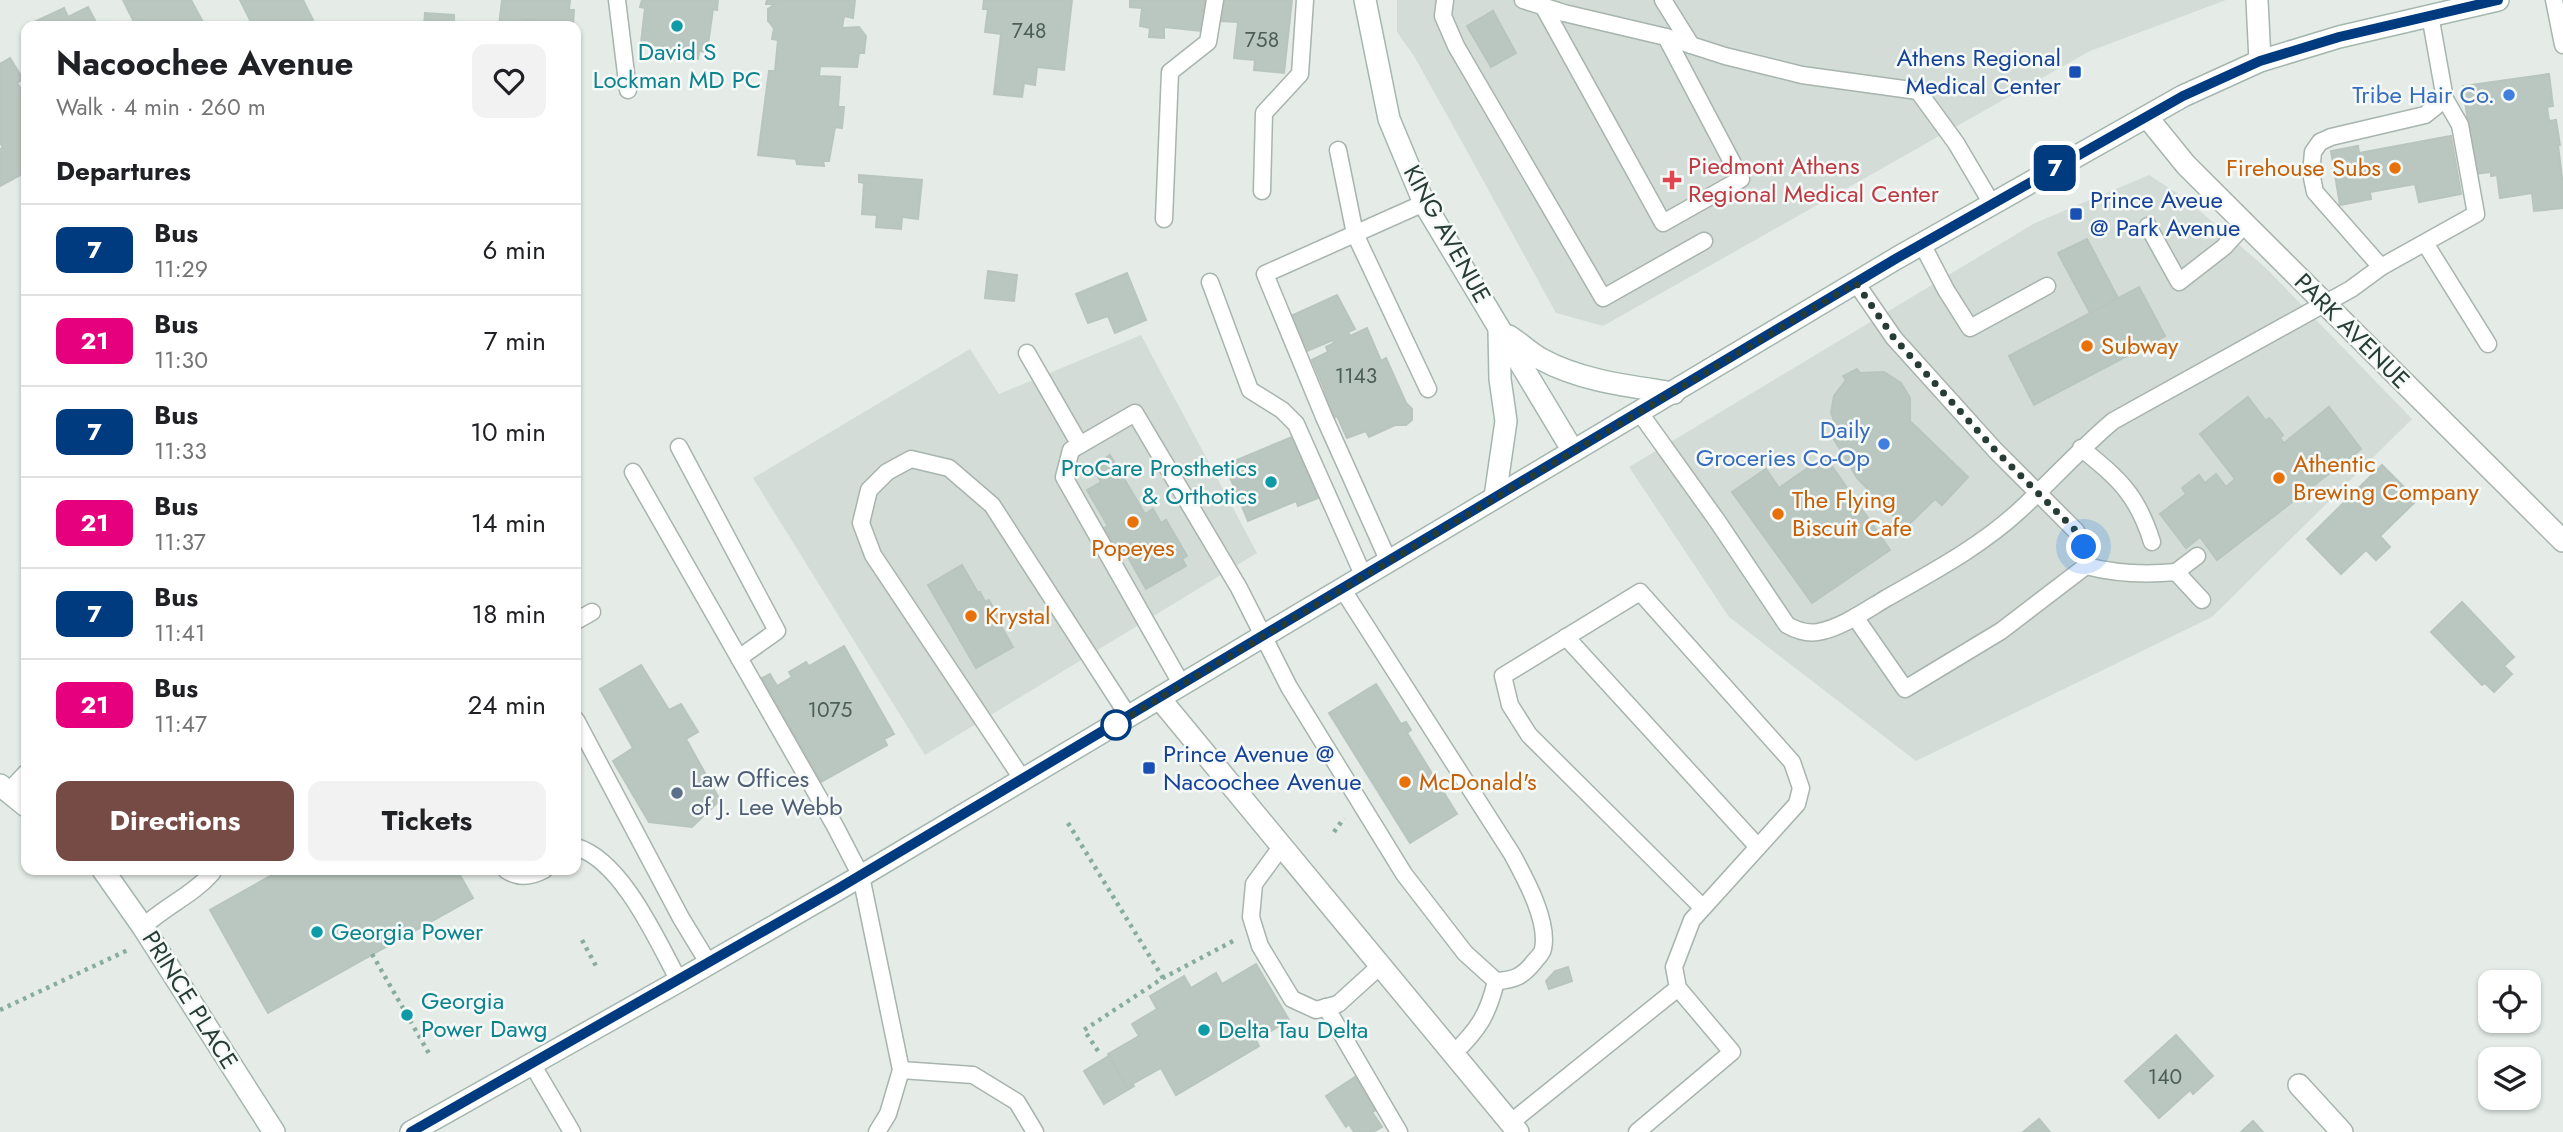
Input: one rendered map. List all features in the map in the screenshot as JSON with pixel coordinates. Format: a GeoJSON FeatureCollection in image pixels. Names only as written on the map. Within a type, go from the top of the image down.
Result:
{"type":"FeatureCollection","features":[{"type":"Feature","properties":{"kind":"main road","name":"KING AVENUE"},"geometry":{"type":"LineString","coordinates":[[1365,0],[1390,119],[1424,203],[1573,451]]}},
{"type":"Feature","properties":{"kind":"main road"},"geometry":{"type":"LineString","coordinates":[[2257,0],[2260,61]]}},
{"type":"Feature","properties":{"kind":"main road"},"geometry":{"type":"LineString","coordinates":[[411,1132],[861,876],[1922,244],[2183,96],[2260,61],[2339,37],[2498,0]]}},
{"type":"Feature","properties":{"kind":"main road","name":"PARK AVENUE"},"geometry":{"type":"LineString","coordinates":[[2147,117],[2186,165],[2563,541]]}},
{"type":"Feature","properties":{"kind":"main road"},"geometry":{"type":"LineString","coordinates":[[1499,328],[1539,358],[1566,371],[1606,382],[1674,393]]}},
{"type":"Feature","properties":{"kind":"main road"},"geometry":{"type":"LineString","coordinates":[[1495,497],[1506,421],[1500,379],[1499,328]]}},
{"type":"Feature","properties":{"kind":"main road"},"geometry":{"type":"LineString","coordinates":[[1160,699],[1514,1127]]}},
{"type":"Feature","properties":{"kind":"main road"},"geometry":{"type":"LineString","coordinates":[[4,789],[21,802]]}},
{"type":"Feature","properties":{"kind":"main road","name":"PRINCE PLACE"},"geometry":{"type":"LineString","coordinates":[[107,875],[143,927],[274,1132]]}},
{"type":"Feature","properties":{"kind":"main road"},"geometry":{"type":"LineString","coordinates":[[2299,1085],[2342,1132]]}},
{"type":"Feature","properties":{"kind":"lane"},"geometry":{"type":"LineString","coordinates":[[617,0],[628,90]]}},
{"type":"Feature","properties":{"kind":"lane"},"geometry":{"type":"LineString","coordinates":[[1164,219],[1170,72],[1208,42],[1215,0]]}},
{"type":"Feature","properties":{"kind":"lane"},"geometry":{"type":"LineString","coordinates":[[1262,191],[1264,113],[1300,74],[1305,0]]}},
{"type":"Feature","properties":{"kind":"lane"},"geometry":{"type":"LineString","coordinates":[[1445,0],[1443,16],[1456,46],[1603,298],[1704,241]]}},
{"type":"Feature","properties":{"kind":"lane"},"geometry":{"type":"LineString","coordinates":[[1523,0],[1802,75],[1918,91],[1956,143],[1992,204]]}},
{"type":"Feature","properties":{"kind":"lane"},"geometry":{"type":"LineString","coordinates":[[1663,0],[1691,45]]}},
{"type":"Feature","properties":{"kind":"lane"},"geometry":{"type":"LineString","coordinates":[[2554,0],[2563,45]]}},
{"type":"Feature","properties":{"kind":"lane"},"geometry":{"type":"LineString","coordinates":[[1544,6],[1663,223],[1741,179],[1666,37]]}},
{"type":"Feature","properties":{"kind":"lane"},"geometry":{"type":"LineString","coordinates":[[1640,413],[1787,625],[1798,631],[1816,632],[1854,617],[1977,545],[2020,510],[2081,448],[2113,421],[2351,289],[2381,267],[2476,214],[2460,125],[2445,99],[2430,15]]}},
{"type":"Feature","properties":{"kind":"lane"},"geometry":{"type":"LineString","coordinates":[[2381,267],[2315,192],[2311,173],[2313,152],[2320,142],[2331,137],[2425,115],[2445,99]]}},
{"type":"Feature","properties":{"kind":"lane"},"geometry":{"type":"LineString","coordinates":[[1338,150],[1355,234],[1427,389]]}},
{"type":"Feature","properties":{"kind":"lane"},"geometry":{"type":"LineString","coordinates":[[1389,562],[1324,417],[1265,274],[1424,203]]}},
{"type":"Feature","properties":{"kind":"lane"},"geometry":{"type":"LineString","coordinates":[[2148,226],[2179,282],[2224,247],[2245,224]]}},
{"type":"Feature","properties":{"kind":"lane"},"geometry":{"type":"LineString","coordinates":[[2425,243],[2488,344]]}},
{"type":"Feature","properties":{"kind":"lane"},"geometry":{"type":"LineString","coordinates":[[1922,244],[1970,328],[2048,286]]}},
{"type":"Feature","properties":{"kind":"lane"},"geometry":{"type":"LineString","coordinates":[[1210,282],[1250,390],[1282,410],[1296,424],[1364,577]]}},
{"type":"Feature","properties":{"kind":"lane"},"geometry":{"type":"LineString","coordinates":[[1856,283],[1894,338],[1995,450],[2076,531],[2084,547],[2087,566]]}},
{"type":"Feature","properties":{"kind":"lane"},"geometry":{"type":"LineString","coordinates":[[1027,353],[1080,444]]}},
{"type":"Feature","properties":{"kind":"lane"},"geometry":{"type":"LineString","coordinates":[[1182,685],[1064,477],[1071,450],[1135,413],[1239,588],[1289,687],[1404,874],[1465,953],[1496,981],[1516,979],[1527,971],[1543,951],[1543,931],[1531,890],[1512,854],[1343,590]]}},
{"type":"Feature","properties":{"kind":"lane"},"geometry":{"type":"LineString","coordinates":[[679,447],[777,631],[739,658]]}},
{"type":"Feature","properties":{"kind":"lane"},"geometry":{"type":"LineString","coordinates":[[2081,448],[2114,475],[2130,495],[2143,515],[2152,542]]}},
{"type":"Feature","properties":{"kind":"lane"},"geometry":{"type":"LineString","coordinates":[[1023,780],[873,555],[862,523],[869,490],[887,472],[911,459],[949,468],[992,505],[1129,717]]}},
{"type":"Feature","properties":{"kind":"lane"},"geometry":{"type":"LineString","coordinates":[[633,472],[861,876],[901,1070],[888,1114],[877,1132]]}},
{"type":"Feature","properties":{"kind":"lane"},"geometry":{"type":"LineString","coordinates":[[2087,566],[2113,573],[2144,575],[2176,572],[2197,556]]}},
{"type":"Feature","properties":{"kind":"lane"},"geometry":{"type":"LineString","coordinates":[[1854,617],[1905,690],[2001,631],[2087,566]]}},
{"type":"Feature","properties":{"kind":"lane"},"geometry":{"type":"LineString","coordinates":[[2176,572],[2202,600]]}},
{"type":"Feature","properties":{"kind":"lane"},"geometry":{"type":"LineString","coordinates":[[1637,1132],[1732,1052],[1678,988],[1674,967],[1692,920],[1703,908],[1797,804],[1801,788],[1792,762],[1640,592],[1503,676],[1510,705],[1529,735],[1703,908]]}},
{"type":"Feature","properties":{"kind":"lane"},"geometry":{"type":"LineString","coordinates":[[581,618],[592,612]]}},
{"type":"Feature","properties":{"kind":"lane"},"geometry":{"type":"LineString","coordinates":[[1566,637],[1758,847]]}},
{"type":"Feature","properties":{"kind":"lane"},"geometry":{"type":"LineString","coordinates":[[581,729],[681,918],[709,964]]}},
{"type":"Feature","properties":{"kind":"lane"},"geometry":{"type":"LineString","coordinates":[[4,789],[21,777]]}},
{"type":"Feature","properties":{"kind":"lane"},"geometry":{"type":"LineString","coordinates":[[1281,847],[1254,884],[1251,917],[1260,946],[1292,999],[1316,1010],[1338,1004],[1380,966]]}},
{"type":"Feature","properties":{"kind":"lane"},"geometry":{"type":"LineString","coordinates":[[581,849],[619,878],[641,910],[679,981]]}},
{"type":"Feature","properties":{"kind":"lane"},"geometry":{"type":"LineString","coordinates":[[143,927],[160,911],[198,889],[210,875]]}},
{"type":"Feature","properties":{"kind":"lane"},"geometry":{"type":"LineString","coordinates":[[1452,1054],[1475,1032],[1491,1005],[1496,981]]}},
{"type":"Feature","properties":{"kind":"lane"},"geometry":{"type":"LineString","coordinates":[[1514,1127],[1678,988]]}},
{"type":"Feature","properties":{"kind":"lane"},"geometry":{"type":"LineString","coordinates":[[1326,1007],[1399,1132]]}},
{"type":"Feature","properties":{"kind":"lane"},"geometry":{"type":"LineString","coordinates":[[531,1064],[572,1132]]}},
{"type":"Feature","properties":{"kind":"lane"},"geometry":{"type":"LineString","coordinates":[[901,1070],[973,1075],[1017,1102],[1035,1132]]}},
{"type":"Feature","properties":{"kind":"path"},"geometry":{"type":"LineString","coordinates":[[1068,823],[1163,978]]}},
{"type":"Feature","properties":{"kind":"path"},"geometry":{"type":"LineString","coordinates":[[1098,1051],[1084,1030],[1163,978],[1254,930]]}},
{"type":"Feature","properties":{"kind":"path"},"geometry":{"type":"LineString","coordinates":[[582,940],[596,966]]}},
{"type":"Feature","properties":{"kind":"path"},"geometry":{"type":"LineString","coordinates":[[0,1010],[135,947]]}},
{"type":"Feature","properties":{"kind":"path"},"geometry":{"type":"LineString","coordinates":[[372,954],[431,1057]]}},
{"type":"Feature","properties":{"kind":"shaded area","name":"Piedmont Athens Regional Medical Center"},"geometry":{"type":"Polygon","coordinates":[[[1397,0],[2226,0],[2090,51],[1603,326],[1556,313],[1414,56],[1397,32],[1397,0]]]}},
{"type":"Feature","properties":{"kind":"shaded area"},"geometry":{"type":"Polygon","coordinates":[[[2149,175],[2186,199],[2267,269],[2412,419],[2212,617],[1916,761],[1729,617],[1629,467],[2035,223],[2149,175]]]}},
{"type":"Feature","properties":{"kind":"shaded area"},"geometry":{"type":"Polygon","coordinates":[[[1141,335],[1257,553],[925,755],[753,478],[970,349],[999,394],[1141,335]]]}},
{"type":"Feature","properties":{"kind":"building"},"geometry":{"type":"Polygon","coordinates":[[[123,0],[191,0],[202,21],[140,21],[134,21],[123,0]]]}},
{"type":"Feature","properties":{"kind":"building"},"geometry":{"type":"Polygon","coordinates":[[[240,0],[303,0],[313,20],[311,21],[250,21],[240,0]]]}},
{"type":"Feature","properties":{"kind":"building"},"geometry":{"type":"Polygon","coordinates":[[[502,0],[570,0],[569,10],[574,10],[573,21],[500,21],[502,0]]]}},
{"type":"Feature","properties":{"kind":"building","name":"David S Lockman MD PC"},"geometry":{"type":"Polygon","coordinates":[[[642,0],[718,0],[717,10],[713,9],[707,52],[699,51],[698,59],[681,57],[682,50],[641,43],[645,8],[640,7],[642,0]]]}},
{"type":"Feature","properties":{"kind":"building"},"geometry":{"type":"Polygon","coordinates":[[[767,0],[855,0],[853,18],[844,16],[842,28],[859,27],[866,36],[864,53],[859,53],[857,67],[820,66],[819,76],[840,77],[838,107],[844,107],[842,128],[835,127],[829,161],[823,161],[824,166],[797,164],[796,159],[758,155],[769,71],[775,71],[778,40],[772,39],[774,28],[768,21],[768,9],[775,4],[766,4],[767,0]]]}},
{"type":"Feature","properties":{"kind":"building"},"geometry":{"type":"Polygon","coordinates":[[[984,0],[1072,0],[1064,70],[1037,67],[1035,85],[1024,83],[1022,97],[994,94],[1001,34],[985,32],[988,9],[983,9],[984,0]]]}},
{"type":"Feature","properties":{"kind":"building"},"geometry":{"type":"Polygon","coordinates":[[[1130,0],[1205,0],[1201,31],[1164,27],[1164,38],[1149,37],[1150,28],[1140,26],[1142,8],[1130,7],[1130,0]]]}},
{"type":"Feature","properties":{"kind":"building"},"geometry":{"type":"Polygon","coordinates":[[[1222,0],[1292,0],[1284,73],[1254,70],[1255,60],[1234,58],[1238,22],[1220,21],[1222,0]]]}},
{"type":"Feature","properties":{"kind":"building"},"geometry":{"type":"Polygon","coordinates":[[[88,7],[95,21],[36,21],[64,8],[68,17],[88,7]]]}},
{"type":"Feature","properties":{"kind":"building"},"geometry":{"type":"Polygon","coordinates":[[[1493,11],[1516,53],[1491,67],[1467,26],[1493,11]]]}},
{"type":"Feature","properties":{"kind":"building"},"geometry":{"type":"Polygon","coordinates":[[[425,13],[454,15],[454,21],[424,21],[425,13]]]}},
{"type":"Feature","properties":{"kind":"building"},"geometry":{"type":"Polygon","coordinates":[[[10,58],[21,76],[21,80],[17,83],[21,89],[21,175],[0,186],[0,149],[3,148],[0,142],[0,64],[10,58]]]}},
{"type":"Feature","properties":{"kind":"building"},"geometry":{"type":"Polygon","coordinates":[[[2549,74],[2553,106],[2547,107],[2549,121],[2556,120],[2560,145],[2563,208],[2534,211],[2532,193],[2500,198],[2497,175],[2491,176],[2491,172],[2475,174],[2463,86],[2549,74]]]}},
{"type":"Feature","properties":{"kind":"building","name":"Firehouse Subs"},"geometry":{"type":"Polygon","coordinates":[[[2451,136],[2461,194],[2419,202],[2415,184],[2370,192],[2371,199],[2340,205],[2331,151],[2358,146],[2359,153],[2451,136]]]}},
{"type":"Feature","properties":{"kind":"building"},"geometry":{"type":"Polygon","coordinates":[[[859,175],[922,180],[918,219],[902,217],[901,229],[876,227],[877,215],[862,214],[864,183],[859,182],[859,175]]]}},
{"type":"Feature","properties":{"kind":"building"},"geometry":{"type":"Polygon","coordinates":[[[2087,239],[2118,298],[2090,313],[2058,253],[2087,239]]]}},
{"type":"Feature","properties":{"kind":"building"},"geometry":{"type":"Polygon","coordinates":[[[988,271],[1017,275],[1014,301],[985,298],[988,271]]]}},
{"type":"Feature","properties":{"kind":"building"},"geometry":{"type":"Polygon","coordinates":[[[1127,273],[1146,320],[1115,333],[1108,316],[1088,323],[1076,294],[1127,273]]]}},
{"type":"Feature","properties":{"kind":"building","name":"Subway"},"geometry":{"type":"Polygon","coordinates":[[[2139,287],[2165,336],[2034,405],[2009,356],[2139,287]]]}},
{"type":"Feature","properties":{"kind":"building"},"geometry":{"type":"Polygon","coordinates":[[[1337,295],[1355,329],[1348,332],[1350,336],[1367,328],[1381,361],[1386,358],[1406,403],[1412,409],[1412,420],[1406,425],[1395,425],[1369,437],[1366,431],[1347,438],[1337,416],[1331,419],[1320,393],[1325,391],[1312,360],[1328,352],[1326,347],[1334,343],[1333,340],[1307,351],[1291,316],[1337,295]]]}},
{"type":"Feature","properties":{"kind":"building"},"geometry":{"type":"Polygon","coordinates":[[[1857,369],[1860,373],[1884,372],[1901,383],[1910,398],[1910,421],[1968,477],[1942,505],[1935,499],[1905,528],[1857,478],[1832,436],[1838,431],[1831,413],[1834,396],[1846,380],[1843,376],[1857,369]]]}},
{"type":"Feature","properties":{"kind":"building","name":"Athentic Brewing Company"},"geometry":{"type":"Polygon","coordinates":[[[2248,397],[2266,421],[2269,418],[2283,435],[2280,438],[2284,443],[2329,407],[2361,449],[2217,560],[2200,537],[2186,548],[2160,514],[2186,494],[2182,488],[2199,475],[2205,483],[2216,474],[2226,487],[2235,479],[2200,434],[2248,397]]]}},
{"type":"Feature","properties":{"kind":"building","name":"ProCare Prosthetics & Orthotics"},"geometry":{"type":"Polygon","coordinates":[[[1292,437],[1318,498],[1298,506],[1296,501],[1248,521],[1225,465],[1292,437]]]}},
{"type":"Feature","properties":{"kind":"building","name":"Popeyes"},"geometry":{"type":"Polygon","coordinates":[[[1110,455],[1145,514],[1153,509],[1161,523],[1166,520],[1187,556],[1182,559],[1186,566],[1146,589],[1124,550],[1118,552],[1104,528],[1108,526],[1087,490],[1101,482],[1095,471],[1104,465],[1101,461],[1110,455]]]}},
{"type":"Feature","properties":{"kind":"building"},"geometry":{"type":"Polygon","coordinates":[[[1825,456],[1890,550],[1812,603],[1732,492],[1766,469],[1779,488],[1825,456]]]}},
{"type":"Feature","properties":{"kind":"building"},"geometry":{"type":"Polygon","coordinates":[[[2382,465],[2417,500],[2380,536],[2390,547],[2376,560],[2366,550],[2341,574],[2307,539],[2382,465]]]}},
{"type":"Feature","properties":{"kind":"building","name":"Krystal"},"geometry":{"type":"Polygon","coordinates":[[[962,565],[978,593],[980,592],[985,602],[989,600],[1013,647],[976,668],[928,585],[962,565]]]}},
{"type":"Feature","properties":{"kind":"building"},"geometry":{"type":"Polygon","coordinates":[[[2462,602],[2514,657],[2504,666],[2512,674],[2494,692],[2485,683],[2482,685],[2431,632],[2462,602]]]}},
{"type":"Feature","properties":{"kind":"building"},"geometry":{"type":"Polygon","coordinates":[[[844,646],[894,734],[884,739],[887,745],[821,782],[762,678],[770,674],[777,686],[792,677],[789,672],[806,662],[809,666],[844,646]]]}},
{"type":"Feature","properties":{"kind":"building"},"geometry":{"type":"Polygon","coordinates":[[[641,665],[669,710],[681,704],[698,732],[686,739],[720,800],[692,827],[649,822],[613,761],[633,748],[600,689],[641,665]]]}},
{"type":"Feature","properties":{"kind":"building","name":"McDonald's"},"geometry":{"type":"Polygon","coordinates":[[[1376,684],[1401,724],[1406,722],[1411,730],[1407,733],[1457,814],[1410,843],[1329,713],[1376,684]]]}},
{"type":"Feature","properties":{"kind":"building","name":"Georgia Power"},"geometry":{"type":"Polygon","coordinates":[[[272,875],[460,875],[473,898],[268,1013],[210,910],[272,875]]]}},
{"type":"Feature","properties":{"kind":"building","name":"Delta Tau Delta"},"geometry":{"type":"Polygon","coordinates":[[[1256,964],[1289,1020],[1256,1040],[1259,1046],[1176,1095],[1161,1068],[1127,1087],[1108,1054],[1139,1036],[1132,1024],[1157,1009],[1150,996],[1184,976],[1191,988],[1216,973],[1222,984],[1256,964]]]}},
{"type":"Feature","properties":{"kind":"building"},"geometry":{"type":"Polygon","coordinates":[[[1568,967],[1572,981],[1549,989],[1546,981],[1555,971],[1568,967]]]}},
{"type":"Feature","properties":{"kind":"building"},"geometry":{"type":"Polygon","coordinates":[[[2176,1035],[2213,1076],[2193,1094],[2190,1090],[2159,1118],[2125,1081],[2176,1035]]]}},
{"type":"Feature","properties":{"kind":"building"},"geometry":{"type":"Polygon","coordinates":[[[1109,1056],[1127,1087],[1133,1084],[1134,1086],[1104,1104],[1084,1071],[1109,1056]]]}},
{"type":"Feature","properties":{"kind":"building"},"geometry":{"type":"Polygon","coordinates":[[[1355,1077],[1376,1110],[1372,1112],[1382,1127],[1373,1132],[1354,1132],[1349,1124],[1346,1127],[1326,1096],[1355,1077]]]}},
{"type":"Feature","properties":{"kind":"building"},"geometry":{"type":"Polygon","coordinates":[[[2039,1119],[2050,1132],[2023,1132],[2039,1119]]]}},
{"type":"Feature","properties":{"kind":"building"},"geometry":{"type":"Polygon","coordinates":[[[2253,1121],[2263,1132],[2241,1132],[2253,1121]]]}},
{"type":"Feature","properties":{"kind":"bus line","name":"7"},"geometry":{"type":"LineString","coordinates":[[411,1132],[839,888],[1897,258],[2183,96],[2260,61],[2339,37],[2498,0]]}},
{"type":"Feature","properties":{"kind":"place","name":"David S Lockman MD PC"},"geometry":{"type":"Point","coordinates":[677,26]}},
{"type":"Feature","properties":{"kind":"place","name":"Athens Regional Medical Center"},"geometry":{"type":"Point","coordinates":[2075,72]}},
{"type":"Feature","properties":{"kind":"place","name":"Tribe Hair Co."},"geometry":{"type":"Point","coordinates":[2509,95]}},
{"type":"Feature","properties":{"kind":"place","name":"Firehouse Subs"},"geometry":{"type":"Point","coordinates":[2395,168]}},
{"type":"Feature","properties":{"kind":"place","name":"Piedmont Athens Regional Medical Center"},"geometry":{"type":"Point","coordinates":[1672,180]}},
{"type":"Feature","properties":{"kind":"place","name":"Prince Aveue @ Park Avenue"},"geometry":{"type":"Point","coordinates":[2076,214]}},
{"type":"Feature","properties":{"kind":"place","name":"Subway"},"geometry":{"type":"Point","coordinates":[2087,346]}},
{"type":"Feature","properties":{"kind":"place","name":"Daily Groceries Co-Op"},"geometry":{"type":"Point","coordinates":[1884,444]}},
{"type":"Feature","properties":{"kind":"place","name":"Athentic Brewing Company"},"geometry":{"type":"Point","coordinates":[2279,478]}},
{"type":"Feature","properties":{"kind":"place","name":"ProCare Prosthetics & Orthotics"},"geometry":{"type":"Point","coordinates":[1271,482]}},
{"type":"Feature","properties":{"kind":"place","name":"The Flying Biscuit Cafe"},"geometry":{"type":"Point","coordinates":[1778,514]}},
{"type":"Feature","properties":{"kind":"place","name":"Popeyes"},"geometry":{"type":"Point","coordinates":[1133,522]}},
{"type":"Feature","properties":{"kind":"place","name":"Krystal"},"geometry":{"type":"Point","coordinates":[971,616]}},
{"type":"Feature","properties":{"kind":"place","name":"Prince Avenue @ Nacoochee Avenue"},"geometry":{"type":"Point","coordinates":[1149,768]}},
{"type":"Feature","properties":{"kind":"place","name":"McDonald's"},"geometry":{"type":"Point","coordinates":[1405,782]}},
{"type":"Feature","properties":{"kind":"place","name":"Law Offices of J. Lee Webb"},"geometry":{"type":"Point","coordinates":[677,793]}},
{"type":"Feature","properties":{"kind":"place","name":"Georgia Power"},"geometry":{"type":"Point","coordinates":[317,932]}},
{"type":"Feature","properties":{"kind":"place","name":"Georgia Power Dawg"},"geometry":{"type":"Point","coordinates":[407,1015]}},
{"type":"Feature","properties":{"kind":"place","name":"Delta Tau Delta"},"geometry":{"type":"Point","coordinates":[1204,1030]}},
{"type":"Feature","properties":{"kind":"route"},"geometry":{"type":"LineString","coordinates":[[1116,725],[1108,729],[1856,283],[1894,338],[1995,450],[2076,531],[2084,547]]}}]}
